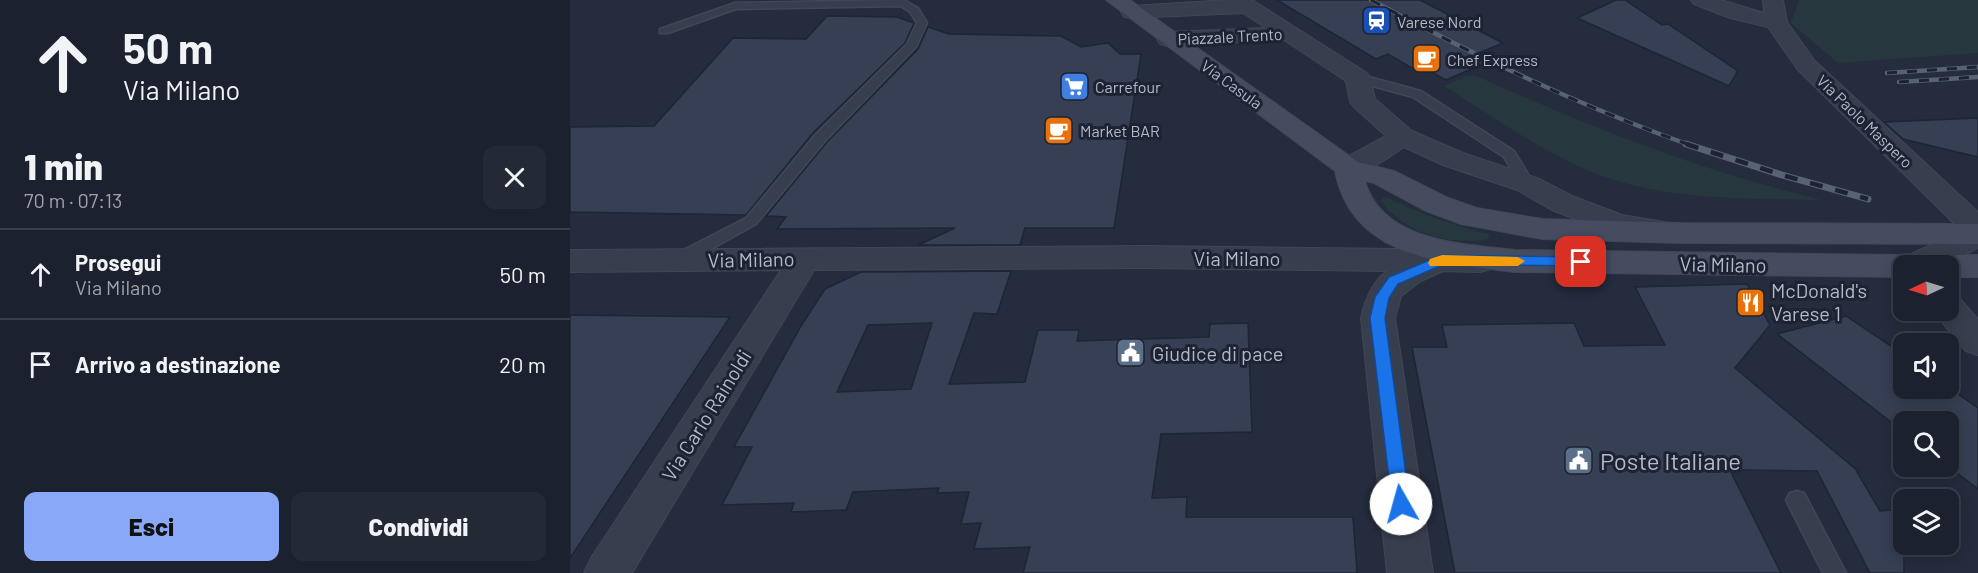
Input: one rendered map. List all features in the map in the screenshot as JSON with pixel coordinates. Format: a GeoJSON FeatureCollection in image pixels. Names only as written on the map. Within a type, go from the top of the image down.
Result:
{"type":"FeatureCollection","features":[{"type":"Feature","properties":{"kind":"main road","name":"Via Casula"},"geometry":{"type":"LineString","coordinates":[[1143,20],[1348,168],[1383,177],[1436,204],[1472,217],[1507,225],[1576,231]]}},
{"type":"Feature","properties":{"kind":"main road"},"geometry":{"type":"LineString","coordinates":[[1348,168],[1353,192],[1362,208],[1381,226],[1399,237],[1424,246],[1461,254],[1515,261]]}},
{"type":"Feature","properties":{"kind":"main road","name":"Via Milano"},"geometry":{"type":"LineString","coordinates":[[1576,231],[1886,235],[1977,229]]}},
{"type":"Feature","properties":{"kind":"main road","name":"Via Milano"},"geometry":{"type":"LineString","coordinates":[[1515,261],[1893,266]]}},
{"type":"Feature","properties":{"kind":"main road"},"geometry":{"type":"LineString","coordinates":[[1959,266],[1978,266]]}},
{"type":"Feature","properties":{"kind":"street"},"geometry":{"type":"LineString","coordinates":[[1701,0],[1738,13],[1768,7]]}},
{"type":"Feature","properties":{"kind":"street","name":"Via Paolo Maspero"},"geometry":{"type":"LineString","coordinates":[[1768,7],[1806,65],[1977,229]]}},
{"type":"Feature","properties":{"kind":"street","name":"Piazzale Trento"},"geometry":{"type":"LineString","coordinates":[[1143,20],[1262,15]]}},
{"type":"Feature","properties":{"kind":"street","name":"Piazzale Trento"},"geometry":{"type":"LineString","coordinates":[[1143,20],[1262,15],[1358,78]]}},
{"type":"Feature","properties":{"kind":"street"},"geometry":{"type":"LineString","coordinates":[[1358,78],[1363,102],[1403,137],[1453,159],[1527,184],[1562,203],[1617,224],[1681,233]]}},
{"type":"Feature","properties":{"kind":"street"},"geometry":{"type":"LineString","coordinates":[[1348,168],[1403,137]]}},
{"type":"Feature","properties":{"kind":"street"},"geometry":{"type":"LineString","coordinates":[[1931,255],[1977,229]]}},
{"type":"Feature","properties":{"kind":"street"},"geometry":{"type":"LineString","coordinates":[[1886,235],[1903,255]]}},
{"type":"Feature","properties":{"kind":"street","name":"Via Milano"},"geometry":{"type":"LineString","coordinates":[[570,261],[1144,257],[1515,261]]}},
{"type":"Feature","properties":{"kind":"street","name":"Via Carlo Rainoldi"},"geometry":{"type":"LineString","coordinates":[[607,573],[804,258]]}},
{"type":"Feature","properties":{"kind":"street"},"geometry":{"type":"LineString","coordinates":[[1410,573],[1378,318],[1382,297],[1394,280],[1442,260]]}},
{"type":"Feature","properties":{"kind":"street"},"geometry":{"type":"LineString","coordinates":[[1959,320],[1978,342]]}},
{"type":"Feature","properties":{"kind":"lane"},"geometry":{"type":"LineString","coordinates":[[664,31],[735,6],[903,3],[914,10],[922,23],[912,45],[820,138],[752,221],[677,260]]}},
{"type":"Feature","properties":{"kind":"lane","name":"Piazzale Trento"},"geometry":{"type":"LineString","coordinates":[[1358,78],[1417,94],[1509,154],[1527,184]]}},
{"type":"Feature","properties":{"kind":"lane"},"geometry":{"type":"LineString","coordinates":[[1797,500],[1835,573]]}},
{"type":"Feature","properties":{"kind":"shaded area"},"geometry":{"type":"Polygon","coordinates":[[[1799,0],[1978,0],[1978,53],[1838,63],[1791,23],[1799,0]]]}},
{"type":"Feature","properties":{"kind":"shaded area"},"geometry":{"type":"Polygon","coordinates":[[[1466,76],[1476,76],[1603,130],[1690,162],[1822,200],[1687,195],[1608,178],[1545,149],[1444,86],[1466,76]]]}},
{"type":"Feature","properties":{"kind":"shaded area"},"geometry":{"type":"Polygon","coordinates":[[[1383,198],[1388,198],[1437,219],[1488,234],[1490,238],[1482,241],[1454,240],[1419,231],[1390,211],[1381,201],[1383,198]]]}},
{"type":"Feature","properties":{"kind":"building"},"geometry":{"type":"Polygon","coordinates":[[[1277,0],[1420,0],[1503,43],[1471,56],[1485,63],[1446,80],[1422,67],[1415,70],[1388,54],[1376,59],[1277,0]]]}},
{"type":"Feature","properties":{"kind":"building"},"geometry":{"type":"Polygon","coordinates":[[[1616,0],[1625,0],[1662,25],[1668,24],[1738,71],[1729,86],[1577,18],[1616,0]]]}},
{"type":"Feature","properties":{"kind":"building"},"geometry":{"type":"Polygon","coordinates":[[[827,16],[897,17],[914,23],[905,43],[813,133],[746,215],[570,212],[570,127],[654,126],[733,38],[806,39],[827,16]]]}},
{"type":"Feature","properties":{"kind":"building"},"geometry":{"type":"Polygon","coordinates":[[[928,27],[949,34],[1061,36],[1081,47],[1108,43],[1120,54],[1141,54],[1114,228],[1025,228],[1020,245],[918,245],[955,228],[777,229],[786,217],[766,216],[827,142],[918,49],[928,27]]]}},
{"type":"Feature","properties":{"kind":"building"},"geometry":{"type":"Polygon","coordinates":[[[1978,118],[1978,157],[1903,139],[1884,122],[1978,118]]]}},
{"type":"Feature","properties":{"kind":"building"},"geometry":{"type":"Polygon","coordinates":[[[1011,271],[997,314],[974,313],[949,384],[1025,382],[1038,330],[1079,330],[1077,341],[1209,337],[1210,324],[1248,323],[1252,432],[1161,434],[1152,498],[1187,497],[1186,517],[1353,517],[1357,573],[1023,573],[1030,547],[974,549],[981,523],[961,524],[969,492],[937,493],[939,488],[853,492],[846,510],[791,512],[794,503],[722,505],[752,447],[734,447],[801,326],[825,289],[861,272],[1011,271]],[[932,323],[868,325],[837,392],[911,389],[932,323]]]}},
{"type":"Feature","properties":{"kind":"building","name":"Poste Italiane"},"geometry":{"type":"Polygon","coordinates":[[[1747,284],[1770,325],[1735,368],[1859,472],[1857,472],[1880,511],[1893,510],[1893,555],[1904,555],[1904,573],[1870,573],[1817,471],[1730,470],[1781,573],[1455,573],[1412,347],[1447,347],[1442,325],[1574,323],[1584,346],[1665,345],[1635,287],[1747,284]]]}},
{"type":"Feature","properties":{"kind":"building"},"geometry":{"type":"Polygon","coordinates":[[[570,315],[730,317],[570,558],[570,315]]]}},
{"type":"Feature","properties":{"kind":"building"},"geometry":{"type":"Polygon","coordinates":[[[1846,316],[1893,348],[1893,399],[1959,399],[1959,395],[1978,408],[1978,489],[1959,474],[1959,411],[1893,411],[1893,424],[1777,334],[1846,316]]]}},
{"type":"Feature","properties":{"kind":"railway"},"geometry":{"type":"LineString","coordinates":[[1371,0],[1528,79],[1608,114],[1690,145]]}},
{"type":"Feature","properties":{"kind":"railway"},"geometry":{"type":"LineString","coordinates":[[1887,73],[1978,67]]}},
{"type":"Feature","properties":{"kind":"railway"},"geometry":{"type":"LineString","coordinates":[[1899,82],[1978,77]]}},
{"type":"Feature","properties":{"kind":"railway"},"geometry":{"type":"LineString","coordinates":[[1686,144],[1782,175],[1868,199]]}},
{"type":"Feature","properties":{"kind":"slow traffic"},"geometry":{"type":"LineString","coordinates":[[1435,263],[1442,260],[1518,261]]}},
{"type":"Feature","properties":{"kind":"place","name":"Varese Nord"},"geometry":{"type":"Point","coordinates":[1376,21]}},
{"type":"Feature","properties":{"kind":"place","name":"Chef Express"},"geometry":{"type":"Point","coordinates":[1426,59]}},
{"type":"Feature","properties":{"kind":"place","name":"Carrefour"},"geometry":{"type":"Point","coordinates":[1074,86]}},
{"type":"Feature","properties":{"kind":"place","name":"Market BAR"},"geometry":{"type":"Point","coordinates":[1059,130]}},
{"type":"Feature","properties":{"kind":"place","name":"McDonald's Varese 1"},"geometry":{"type":"Point","coordinates":[1750,302]}},
{"type":"Feature","properties":{"kind":"place","name":"Giudice di pace"},"geometry":{"type":"Point","coordinates":[1131,353]}},
{"type":"Feature","properties":{"kind":"place","name":"Poste Italiane"},"geometry":{"type":"Point","coordinates":[1579,460]}},
{"type":"Feature","properties":{"kind":"route"},"geometry":{"type":"LineString","coordinates":[[1401,504],[1378,318],[1382,297],[1394,280],[1442,260],[1581,262]]}}]}
